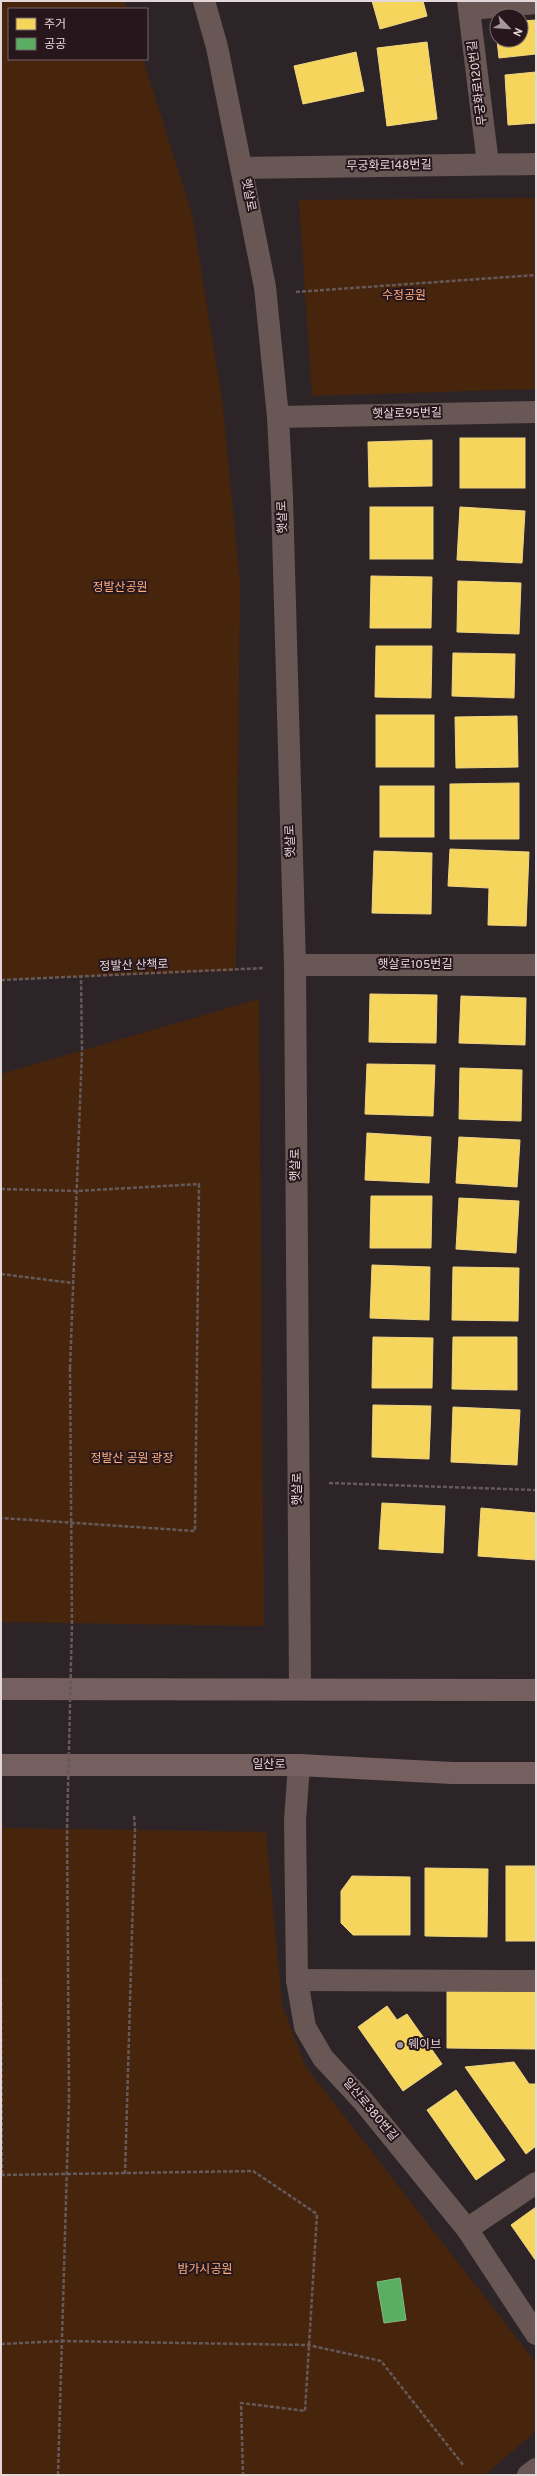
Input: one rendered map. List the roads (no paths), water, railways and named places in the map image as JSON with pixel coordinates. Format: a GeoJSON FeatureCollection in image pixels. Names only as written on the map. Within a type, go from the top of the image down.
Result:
{"type":"FeatureCollection","features":[{"type":"Feature","properties":{"kind":"main road"},"geometry":{"type":"LineString","coordinates":[[1,1689],[300,1688],[536,1690]]}},
{"type":"Feature","properties":{"kind":"main road","name":"일산로"},"geometry":{"type":"LineString","coordinates":[[1,1766],[299,1765],[452,1772],[536,1773]]}},
{"type":"Feature","properties":{"kind":"street","name":"햇살로"},"geometry":{"type":"LineString","coordinates":[[204,1],[217,47],[265,287],[278,417],[283,513],[295,965],[300,1688]]}},
{"type":"Feature","properties":{"kind":"street"},"geometry":{"type":"LineString","coordinates":[[469,5],[536,3]]}},
{"type":"Feature","properties":{"kind":"street","name":"무궁화로120번길"},"geometry":{"type":"LineString","coordinates":[[469,5],[488,164]]}},
{"type":"Feature","properties":{"kind":"street","name":"무궁화로148번길"},"geometry":{"type":"LineString","coordinates":[[242,168],[536,164]]}},
{"type":"Feature","properties":{"kind":"street","name":"햇살로95번길"},"geometry":{"type":"LineString","coordinates":[[278,417],[536,412]]}},
{"type":"Feature","properties":{"kind":"street","name":"햇살로105번길"},"geometry":{"type":"LineString","coordinates":[[295,965],[536,965]]}},
{"type":"Feature","properties":{"kind":"street","name":"일산로380번길"},"geometry":{"type":"LineString","coordinates":[[299,1765],[295,1820],[297,1980],[304,2027],[323,2058],[363,2101],[467,2230],[536,2334]]}},
{"type":"Feature","properties":{"kind":"street"},"geometry":{"type":"LineString","coordinates":[[297,1980],[536,1981]]}},
{"type":"Feature","properties":{"kind":"street"},"geometry":{"type":"LineString","coordinates":[[467,2230],[536,2183]]}},
{"type":"Feature","properties":{"kind":"street"},"geometry":{"type":"LineString","coordinates":[[528,2475],[536,2469]]}},
{"type":"Feature","properties":{"kind":"place","name":"웨이브"},"geometry":{"type":"Point","coordinates":[400,2045]}},
{"type":"Feature","properties":{"kind":"park label","name":"수정공원"},"geometry":{"type":"Point","coordinates":[404,296]}},
{"type":"Feature","properties":{"kind":"park label","name":"정발산공원"},"geometry":{"type":"Point","coordinates":[120,588]}},
{"type":"Feature","properties":{"kind":"park label","name":"정발산 공원 광장"},"geometry":{"type":"Point","coordinates":[132,1459]}},
{"type":"Feature","properties":{"kind":"park label","name":"밤가시공원"},"geometry":{"type":"Point","coordinates":[205,2270]}}]}
